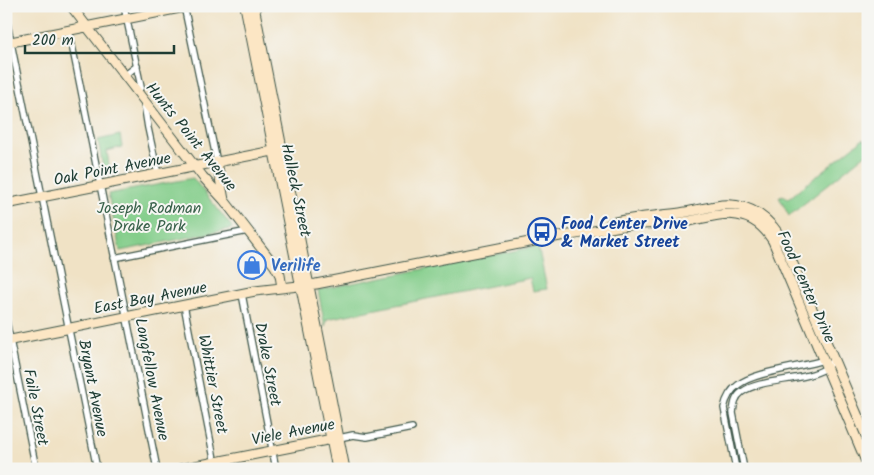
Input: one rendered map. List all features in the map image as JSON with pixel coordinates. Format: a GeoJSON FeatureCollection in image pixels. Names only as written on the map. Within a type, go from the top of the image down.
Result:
{"type":"FeatureCollection","features":[{"type":"Feature","properties":{"kind":"main road","name":"Hunts Point Avenue"},"geometry":{"type":"LineString","coordinates":[[70,6],[195,167],[224,200],[275,266],[280,275],[282,288]]}},
{"type":"Feature","properties":{"kind":"main road","name":"Halleck Street"},"geometry":{"type":"LineString","coordinates":[[245,6],[277,150],[335,438],[345,469]]}},
{"type":"Feature","properties":{"kind":"main road","name":"Halleck Street"},"geometry":{"type":"LineString","coordinates":[[254,6],[277,150]]}},
{"type":"Feature","properties":{"kind":"main road"},"geometry":{"type":"LineString","coordinates":[[9,42],[186,7]]}},
{"type":"Feature","properties":{"kind":"main road","name":"Oak Point Avenue"},"geometry":{"type":"LineString","coordinates":[[6,204],[277,150]]}},
{"type":"Feature","properties":{"kind":"main road"},"geometry":{"type":"LineString","coordinates":[[217,162],[224,200]]}},
{"type":"Feature","properties":{"kind":"main road","name":"Food Center Drive"},"geometry":{"type":"LineString","coordinates":[[560,236],[582,229],[645,216],[682,213],[722,205],[744,207],[764,217],[778,232],[868,440]]}},
{"type":"Feature","properties":{"kind":"main road","name":"Food Center Drive"},"geometry":{"type":"LineString","coordinates":[[305,285],[560,236],[583,234],[625,226],[680,222],[719,215],[736,215],[754,221],[767,232],[773,241],[868,466]]}},
{"type":"Feature","properties":{"kind":"main road"},"geometry":{"type":"LineString","coordinates":[[786,271],[816,319]]}},
{"type":"Feature","properties":{"kind":"main road","name":"East Bay Avenue"},"geometry":{"type":"LineString","coordinates":[[8,340],[242,294],[305,285]]}},
{"type":"Feature","properties":{"kind":"main road","name":"Halleck Street"},"geometry":{"type":"LineString","coordinates":[[335,438],[337,469]]}},
{"type":"Feature","properties":{"kind":"main road","name":"Viele Avenue"},"geometry":{"type":"LineString","coordinates":[[180,469],[216,465],[272,450],[335,438]]}},
{"type":"Feature","properties":{"kind":"street"},"geometry":{"type":"LineString","coordinates":[[124,6],[141,87],[137,92]]}},
{"type":"Feature","properties":{"kind":"street"},"geometry":{"type":"LineString","coordinates":[[186,7],[217,162]]}},
{"type":"Feature","properties":{"kind":"street","name":"Bryant Avenue"},"geometry":{"type":"LineString","coordinates":[[6,18],[9,42],[97,469]]}},
{"type":"Feature","properties":{"kind":"street","name":"Longfellow Avenue"},"geometry":{"type":"LineString","coordinates":[[69,30],[157,469]]}},
{"type":"Feature","properties":{"kind":"street"},"geometry":{"type":"LineString","coordinates":[[124,76],[137,66]]}},
{"type":"Feature","properties":{"kind":"street"},"geometry":{"type":"LineString","coordinates":[[144,101],[158,174]]}},
{"type":"Feature","properties":{"kind":"street"},"geometry":{"type":"LineString","coordinates":[[148,128],[158,120]]}},
{"type":"Feature","properties":{"kind":"street"},"geometry":{"type":"LineString","coordinates":[[114,258],[248,231]]}},
{"type":"Feature","properties":{"kind":"street","name":"Drake Street"},"geometry":{"type":"LineString","coordinates":[[242,294],[276,469]]}},
{"type":"Feature","properties":{"kind":"street","name":"Whittier Street"},"geometry":{"type":"LineString","coordinates":[[184,305],[216,465]]}},
{"type":"Feature","properties":{"kind":"street","name":"Faile Street"},"geometry":{"type":"LineString","coordinates":[[6,320],[8,340],[36,469]]}},
{"type":"Feature","properties":{"kind":"street"},"geometry":{"type":"LineString","coordinates":[[744,469],[733,413],[734,404],[739,395],[743,391],[754,387],[806,376],[833,359]]}},
{"type":"Feature","properties":{"kind":"street"},"geometry":{"type":"LineString","coordinates":[[736,469],[724,408],[727,399],[736,387],[754,377],[825,364]]}},
{"type":"Feature","properties":{"kind":"street","name":"Viele Avenue"},"geometry":{"type":"LineString","coordinates":[[335,438],[353,435],[367,437],[412,428]]}},
{"type":"Feature","properties":{"kind":"green space"},"geometry":{"type":"Polygon","coordinates":[[[120,135],[122,147],[107,151],[110,172],[104,173],[98,140],[120,135]]]}},
{"type":"Feature","properties":{"kind":"green space"},"geometry":{"type":"Polygon","coordinates":[[[863,139],[868,144],[868,152],[789,216],[779,197],[783,195],[788,199],[863,139]]]}},
{"type":"Feature","properties":{"kind":"green space","name":"Joseph Rodman Drake Park"},"geometry":{"type":"Polygon","coordinates":[[[193,178],[232,227],[231,229],[120,251],[108,194],[193,178]]]}},
{"type":"Feature","properties":{"kind":"green space"},"geometry":{"type":"Polygon","coordinates":[[[538,246],[547,289],[533,291],[530,278],[327,319],[325,327],[318,290],[538,246]]]}},
{"type":"Feature","properties":{"kind":"place","name":"Food Center Drive & Market Street"},"geometry":{"type":"Point","coordinates":[542,232]}},
{"type":"Feature","properties":{"kind":"place","name":"Verilife"},"geometry":{"type":"Point","coordinates":[252,265]}}]}
